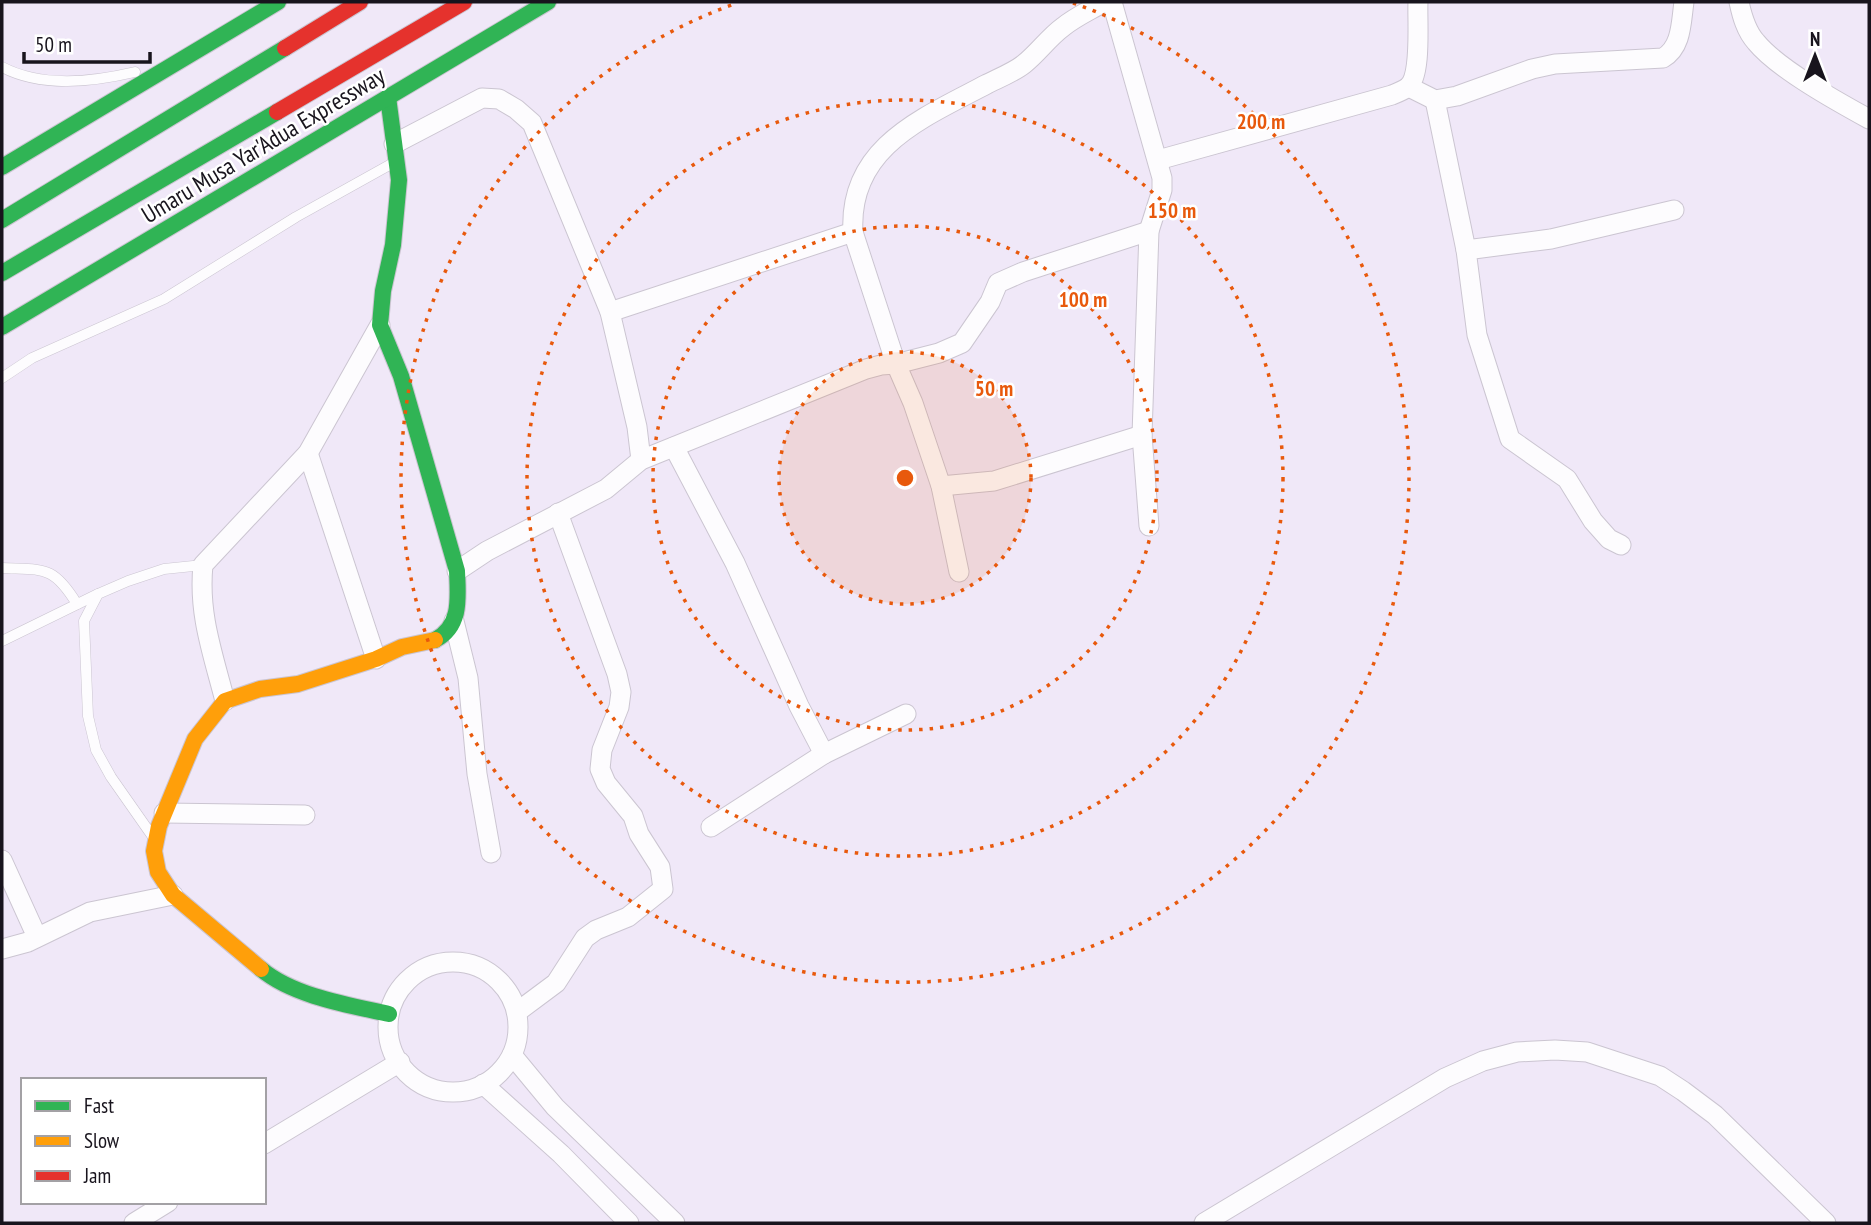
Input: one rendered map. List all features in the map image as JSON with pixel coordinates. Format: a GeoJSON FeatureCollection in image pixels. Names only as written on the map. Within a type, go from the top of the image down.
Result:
{"type":"FeatureCollection","features":[{"type":"Feature","properties":{"kind":"main road"},"geometry":{"type":"LineString","coordinates":[[2,167],[278,2]]}},
{"type":"Feature","properties":{"kind":"main road"},"geometry":{"type":"LineString","coordinates":[[2,220],[360,2]]}},
{"type":"Feature","properties":{"kind":"main road","name":"Umaru Musa Yar'Adua Expressway"},"geometry":{"type":"LineString","coordinates":[[2,273],[464,2]]}},
{"type":"Feature","properties":{"kind":"main road","name":"Umaru Musa Yar'Adua Expressway"},"geometry":{"type":"LineString","coordinates":[[7,324],[548,2]]}},
{"type":"Feature","properties":{"kind":"main road"},"geometry":{"type":"LineString","coordinates":[[384,48],[468,19]]}},
{"type":"Feature","properties":{"kind":"main road"},"geometry":{"type":"LineString","coordinates":[[388,97],[399,180],[393,245],[383,291],[380,325],[401,376],[457,571],[458,603],[454,621],[447,632],[437,639],[402,646],[376,659],[298,684],[260,689],[225,701],[195,738],[164,813],[154,851],[158,872],[173,895],[275,980],[337,1003],[389,1014]]}},
{"type":"Feature","properties":{"kind":"main road"},"geometry":{"type":"LineString","coordinates":[[52,169],[127,146]]}},
{"type":"Feature","properties":{"kind":"main road"},"geometry":{"type":"LineString","coordinates":[[108,229],[156,183]]}},
{"type":"Feature","properties":{"kind":"main road"},"geometry":{"type":"LineString","coordinates":[[7,324],[61,274]]}},
{"type":"Feature","properties":{"kind":"street"},"geometry":{"type":"LineString","coordinates":[[959,572],[941,486],[913,403],[896,364],[853,232],[852,214],[857,187],[867,169],[888,144],[919,120],[1023,65],[1062,27],[1104,2]]}},
{"type":"Feature","properties":{"kind":"street"},"geometry":{"type":"LineString","coordinates":[[1112,2],[1158,160],[1162,190],[1149,231],[1142,435],[1149,526]]}},
{"type":"Feature","properties":{"kind":"street"},"geometry":{"type":"LineString","coordinates":[[1158,160],[1392,95],[1409,87],[1414,78],[1417,55],[1418,2]]}},
{"type":"Feature","properties":{"kind":"street"},"geometry":{"type":"LineString","coordinates":[[1409,87],[1435,100],[1457,96],[1532,69],[1555,64],[1663,58],[1671,54],[1678,39],[1684,2]]}},
{"type":"Feature","properties":{"kind":"street"},"geometry":{"type":"LineString","coordinates":[[1739,2],[1744,21],[1756,42],[1781,64],[1837,102],[1869,119]]}},
{"type":"Feature","properties":{"kind":"street"},"geometry":{"type":"LineString","coordinates":[[395,153],[482,98],[499,99],[532,123],[610,312],[637,427],[641,460]]}},
{"type":"Feature","properties":{"kind":"street"},"geometry":{"type":"LineString","coordinates":[[1435,100],[1466,250],[1477,335],[1510,439],[1567,480],[1592,521],[1609,539],[1621,545]]}},
{"type":"Feature","properties":{"kind":"street"},"geometry":{"type":"LineString","coordinates":[[1466,250],[1551,239],[1674,210]]}},
{"type":"Feature","properties":{"kind":"street"},"geometry":{"type":"LineString","coordinates":[[457,571],[487,551],[606,489],[641,460],[866,369],[940,353],[962,343],[990,302],[998,283],[1023,271],[1149,231]]}},
{"type":"Feature","properties":{"kind":"street"},"geometry":{"type":"LineString","coordinates":[[610,312],[853,232]]}},
{"type":"Feature","properties":{"kind":"street"},"geometry":{"type":"LineString","coordinates":[[225,701],[202,613],[203,565],[308,453],[380,325]]}},
{"type":"Feature","properties":{"kind":"street"},"geometry":{"type":"LineString","coordinates":[[941,486],[994,481],[1142,435]]}},
{"type":"Feature","properties":{"kind":"street"},"geometry":{"type":"LineString","coordinates":[[674,447],[736,563],[799,706],[824,754]]}},
{"type":"Feature","properties":{"kind":"street"},"geometry":{"type":"LineString","coordinates":[[308,453],[376,659]]}},
{"type":"Feature","properties":{"kind":"street"},"geometry":{"type":"LineString","coordinates":[[517,1012],[556,983],[585,938],[596,930],[628,917],[663,888],[660,867],[639,834],[633,816],[606,783],[600,769],[602,750],[619,707],[621,692],[617,674],[558,513]]}},
{"type":"Feature","properties":{"kind":"street"},"geometry":{"type":"LineString","coordinates":[[454,621],[468,678],[477,774],[491,853]]}},
{"type":"Feature","properties":{"kind":"street"},"geometry":{"type":"LineString","coordinates":[[711,827],[824,754],[906,714]]}},
{"type":"Feature","properties":{"kind":"street"},"geometry":{"type":"LineString","coordinates":[[164,813],[305,815]]}},
{"type":"Feature","properties":{"kind":"street"},"geometry":{"type":"LineString","coordinates":[[2,860],[37,937]]}},
{"type":"Feature","properties":{"kind":"street"},"geometry":{"type":"LineString","coordinates":[[2,949],[27,942],[90,912],[173,895]]}},
{"type":"Feature","properties":{"kind":"street"},"geometry":{"type":"LineString","coordinates":[[452,962],[474,965],[493,975],[508,991],[517,1012],[518,1034],[512,1055],[500,1072],[484,1084],[464,1091],[443,1091],[423,1084],[406,1072],[394,1054],[388,1035],[389,1014],[397,993],[411,977],[430,966],[452,962]]}},
{"type":"Feature","properties":{"kind":"street"},"geometry":{"type":"LineString","coordinates":[[1204,1223],[1445,1078],[1483,1060],[1517,1052],[1555,1050],[1587,1052],[1660,1076],[1684,1091],[1748,1146],[1826,1223]]}},
{"type":"Feature","properties":{"kind":"street"},"geometry":{"type":"LineString","coordinates":[[512,1055],[555,1107],[675,1223]]}},
{"type":"Feature","properties":{"kind":"street"},"geometry":{"type":"LineString","coordinates":[[266,1143],[400,1062]]}},
{"type":"Feature","properties":{"kind":"street"},"geometry":{"type":"LineString","coordinates":[[484,1084],[561,1154],[629,1223]]}},
{"type":"Feature","properties":{"kind":"street"},"geometry":{"type":"LineString","coordinates":[[134,1223],[165,1204]]}},
{"type":"Feature","properties":{"kind":"lane"},"geometry":{"type":"LineString","coordinates":[[2,67],[37,79],[66,81],[115,76],[176,62]]}},
{"type":"Feature","properties":{"kind":"lane"},"geometry":{"type":"LineString","coordinates":[[2,378],[32,359],[164,299],[395,153]]}},
{"type":"Feature","properties":{"kind":"lane"},"geometry":{"type":"LineString","coordinates":[[2,641],[128,581],[164,569],[203,565]]}},
{"type":"Feature","properties":{"kind":"lane"},"geometry":{"type":"LineString","coordinates":[[2,568],[46,570],[65,585],[77,604]]}},
{"type":"Feature","properties":{"kind":"lane"},"geometry":{"type":"LineString","coordinates":[[98,594],[84,621],[88,716],[96,750],[111,777],[156,842]]}},
{"type":"Feature","properties":{"kind":"traffic: fast"},"geometry":{"type":"LineString","coordinates":[[2,167],[278,2]]}},
{"type":"Feature","properties":{"kind":"traffic: fast"},"geometry":{"type":"LineString","coordinates":[[2,327],[548,2]]}},
{"type":"Feature","properties":{"kind":"traffic: fast"},"geometry":{"type":"LineString","coordinates":[[2,220],[285,48]]}},
{"type":"Feature","properties":{"kind":"traffic: fast"},"geometry":{"type":"LineString","coordinates":[[388,97],[399,180],[393,245],[383,291],[380,325],[401,376],[457,571],[458,601],[454,619],[444,634],[435,640]]}},
{"type":"Feature","properties":{"kind":"traffic: fast"},"geometry":{"type":"LineString","coordinates":[[2,273],[277,112]]}},
{"type":"Feature","properties":{"kind":"traffic: fast"},"geometry":{"type":"LineString","coordinates":[[261,969],[305,993],[389,1014]]}},
{"type":"Feature","properties":{"kind":"traffic: slow"},"geometry":{"type":"LineString","coordinates":[[261,969],[173,895],[158,872],[154,851],[159,826],[195,739],[225,701],[260,689],[298,684],[376,659],[402,647],[435,640]]}},
{"type":"Feature","properties":{"kind":"traffic: jam"},"geometry":{"type":"LineString","coordinates":[[285,48],[360,2]]}},
{"type":"Feature","properties":{"kind":"traffic: jam"},"geometry":{"type":"LineString","coordinates":[[277,112],[464,2]]}}]}
